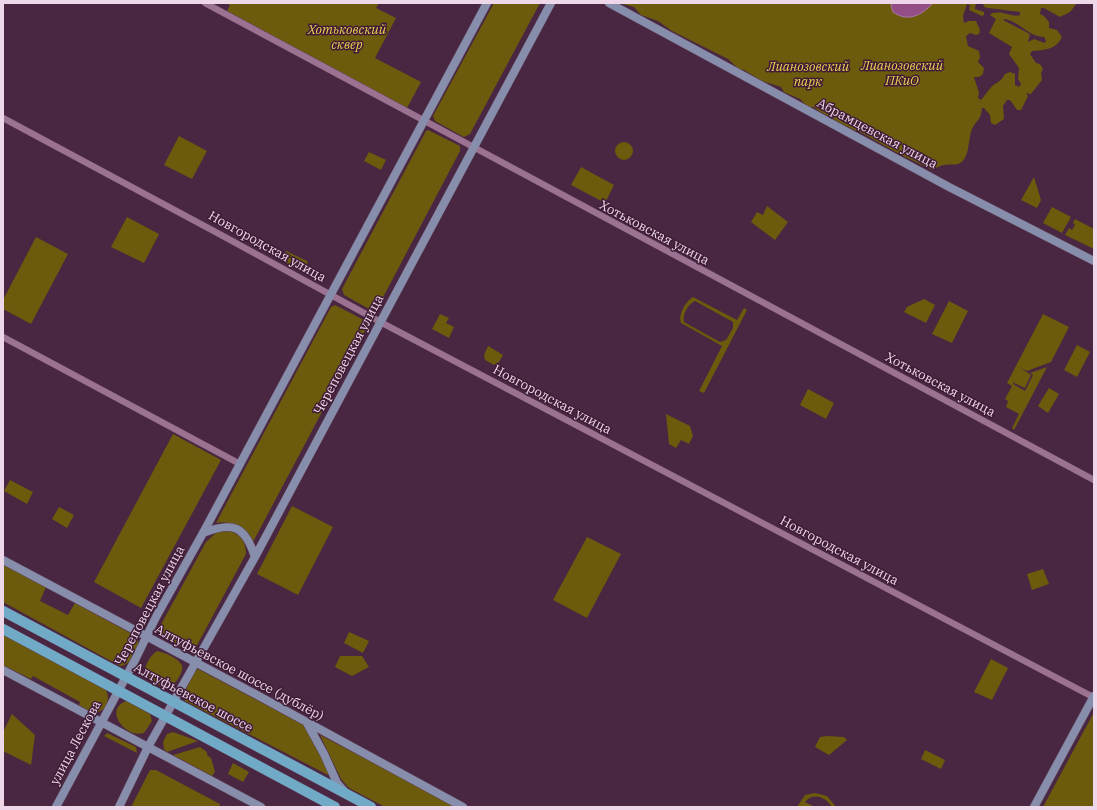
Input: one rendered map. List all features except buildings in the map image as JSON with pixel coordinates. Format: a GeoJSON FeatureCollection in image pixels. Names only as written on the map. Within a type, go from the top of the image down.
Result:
{"type":"FeatureCollection","features":[{"type":"Feature","properties":{"kind":"main road","name":"Череповецкая улица"},"geometry":{"type":"LineString","coordinates":[[118,691],[176,580],[203,533],[487,3]]}},
{"type":"Feature","properties":{"kind":"main road","name":"Череповецкая улица"},"geometry":{"type":"LineString","coordinates":[[165,716],[255,558],[551,3]]}},
{"type":"Feature","properties":{"kind":"main road","name":"Абрамцевская улица"},"geometry":{"type":"LineString","coordinates":[[609,3],[949,187],[1094,261]]}},
{"type":"Feature","properties":{"kind":"main road"},"geometry":{"type":"LineString","coordinates":[[203,533],[222,526],[235,528],[248,540],[255,558]]}},
{"type":"Feature","properties":{"kind":"main road","name":"Алтуфьевское шоссе (дублёр)"},"geometry":{"type":"LineString","coordinates":[[3,560],[463,807]]}},
{"type":"Feature","properties":{"kind":"main road","name":"Алтуфьевское шоссе"},"geometry":{"type":"LineString","coordinates":[[3,611],[370,807]]}},
{"type":"Feature","properties":{"kind":"main road"},"geometry":{"type":"LineString","coordinates":[[3,629],[334,807]]}},
{"type":"Feature","properties":{"kind":"main road"},"geometry":{"type":"LineString","coordinates":[[3,670],[261,807]]}},
{"type":"Feature","properties":{"kind":"main road","name":"улица Лескова"},"geometry":{"type":"LineString","coordinates":[[56,807],[100,722],[118,691]]}},
{"type":"Feature","properties":{"kind":"main road"},"geometry":{"type":"LineString","coordinates":[[1034,807],[1094,696]]}},
{"type":"Feature","properties":{"kind":"main road"},"geometry":{"type":"LineString","coordinates":[[119,807],[165,716]]}},
{"type":"Feature","properties":{"kind":"main road"},"geometry":{"type":"LineString","coordinates":[[306,722],[324,754],[337,783],[349,796]]}},
{"type":"Feature","properties":{"kind":"street","name":"Хотьковская улица"},"geometry":{"type":"LineString","coordinates":[[205,3],[502,164],[1094,480]]}},
{"type":"Feature","properties":{"kind":"street","name":"Новгородская улица"},"geometry":{"type":"LineString","coordinates":[[3,118],[380,322],[1040,670],[1094,696]]}},
{"type":"Feature","properties":{"kind":"street"},"geometry":{"type":"LineString","coordinates":[[3,337],[240,464]]}},
{"type":"Feature","properties":{"kind":"green space","name":"Хотьковский сквер"},"geometry":{"type":"Polygon","coordinates":[[[225,3],[379,3],[376,8],[396,18],[375,58],[421,82],[407,108],[227,11],[230,5],[225,3]]]}},
{"type":"Feature","properties":{"kind":"green space"},"geometry":{"type":"Polygon","coordinates":[[[494,3],[540,3],[470,134],[464,137],[435,121],[433,116],[494,3]]]}},
{"type":"Feature","properties":{"kind":"green space","name":"Лианозовский парк"},"geometry":{"type":"Polygon","coordinates":[[[619,3],[959,3],[960,5],[960,3],[976,3],[975,9],[984,12],[984,15],[982,16],[969,10],[970,5],[967,4],[963,16],[964,23],[976,21],[980,30],[979,34],[976,35],[970,33],[966,36],[968,46],[979,51],[980,57],[978,62],[984,68],[983,74],[979,77],[974,77],[979,93],[978,98],[981,100],[992,86],[1001,80],[1005,74],[1010,72],[1015,74],[1015,85],[1019,87],[1021,84],[1018,79],[1019,68],[1009,54],[1012,47],[989,33],[996,19],[990,15],[992,13],[1002,13],[1015,16],[1020,15],[1020,12],[988,8],[984,7],[983,3],[1077,3],[1070,12],[1060,17],[1044,8],[1041,8],[1040,14],[1049,22],[1049,28],[1057,30],[1062,37],[1053,47],[1045,50],[1032,51],[1030,54],[1036,63],[1040,64],[1043,69],[1041,73],[1042,80],[1031,94],[1026,93],[1028,96],[1021,110],[1017,110],[1010,100],[1007,100],[1003,106],[1004,119],[995,125],[991,123],[990,115],[984,108],[982,108],[980,118],[972,129],[966,157],[960,163],[945,165],[933,170],[836,121],[814,107],[808,107],[800,99],[784,92],[781,87],[762,81],[744,70],[739,69],[728,59],[672,31],[658,21],[641,15],[634,7],[619,3]],[[1005,19],[1003,20],[1030,34],[1028,42],[1034,39],[1045,43],[1046,41],[1044,37],[1034,35],[1005,19]]]}},
{"type":"Feature","properties":{"kind":"green space"},"geometry":{"type":"Polygon","coordinates":[[[428,130],[460,146],[460,151],[378,307],[371,310],[344,295],[342,289],[426,131],[428,130]]]}},
{"type":"Feature","properties":{"kind":"green space"},"geometry":{"type":"Polygon","coordinates":[[[179,136],[207,151],[192,179],[164,165],[179,136]]]}},
{"type":"Feature","properties":{"kind":"green space"},"geometry":{"type":"Polygon","coordinates":[[[624,142],[628,143],[632,147],[632,155],[628,159],[624,160],[620,159],[616,155],[615,151],[616,147],[620,143],[624,142]]]}},
{"type":"Feature","properties":{"kind":"green space"},"geometry":{"type":"Polygon","coordinates":[[[369,152],[386,160],[381,170],[364,161],[369,152]]]}},
{"type":"Feature","properties":{"kind":"green space"},"geometry":{"type":"Polygon","coordinates":[[[581,167],[614,185],[605,203],[571,185],[581,167]]]}},
{"type":"Feature","properties":{"kind":"green space"},"geometry":{"type":"Polygon","coordinates":[[[1034,177],[1041,200],[1037,208],[1021,200],[1034,177]]]}},
{"type":"Feature","properties":{"kind":"green space"},"geometry":{"type":"Polygon","coordinates":[[[767,206],[788,222],[775,240],[751,222],[757,212],[763,215],[767,206]]]}},
{"type":"Feature","properties":{"kind":"green space"},"geometry":{"type":"Polygon","coordinates":[[[1052,207],[1071,217],[1062,233],[1043,223],[1052,207]]]}},
{"type":"Feature","properties":{"kind":"green space"},"geometry":{"type":"Polygon","coordinates":[[[127,217],[159,234],[144,263],[111,247],[127,217]]]}},
{"type":"Feature","properties":{"kind":"green space"},"geometry":{"type":"Polygon","coordinates":[[[1075,219],[1094,229],[1094,249],[1065,235],[1069,228],[1072,230],[1075,225],[1073,223],[1075,219]]]}},
{"type":"Feature","properties":{"kind":"green space"},"geometry":{"type":"Polygon","coordinates":[[[36,237],[68,254],[31,324],[3,309],[3,300],[36,237]]]}},
{"type":"Feature","properties":{"kind":"green space"},"geometry":{"type":"Polygon","coordinates":[[[286,251],[307,261],[308,267],[304,271],[301,271],[281,260],[286,251]]]}},
{"type":"Feature","properties":{"kind":"green space"},"geometry":{"type":"Polygon","coordinates":[[[693,297],[737,320],[744,308],[747,310],[704,393],[699,391],[722,346],[681,323],[681,313],[693,297]],[[695,301],[688,307],[684,319],[684,322],[720,342],[726,340],[733,328],[733,322],[695,301]]]}},
{"type":"Feature","properties":{"kind":"green space"},"geometry":{"type":"Polygon","coordinates":[[[924,299],[935,305],[926,323],[904,312],[907,307],[924,299]]]}},
{"type":"Feature","properties":{"kind":"green space"},"geometry":{"type":"Polygon","coordinates":[[[949,301],[968,311],[952,343],[932,334],[949,301]]]}},
{"type":"Feature","properties":{"kind":"green space"},"geometry":{"type":"Polygon","coordinates":[[[335,305],[364,320],[367,323],[367,327],[253,542],[243,528],[228,523],[216,523],[331,307],[335,305]]]}},
{"type":"Feature","properties":{"kind":"green space"},"geometry":{"type":"Polygon","coordinates":[[[440,314],[449,318],[446,323],[454,327],[449,338],[432,329],[440,314]]]}},
{"type":"Feature","properties":{"kind":"green space"},"geometry":{"type":"Polygon","coordinates":[[[1043,314],[1069,327],[1051,362],[1027,371],[1021,368],[1031,375],[1025,388],[1014,383],[1015,379],[1013,384],[1025,391],[1033,375],[1030,373],[1047,367],[1014,430],[1012,428],[1019,414],[1006,407],[1008,401],[1005,399],[1012,386],[1007,383],[1043,314]]]}},
{"type":"Feature","properties":{"kind":"green space"},"geometry":{"type":"Polygon","coordinates":[[[1077,345],[1090,352],[1077,377],[1064,370],[1077,345]]]}},
{"type":"Feature","properties":{"kind":"green space"},"geometry":{"type":"Polygon","coordinates":[[[488,346],[503,355],[499,362],[494,365],[485,360],[484,355],[488,346]]]}},
{"type":"Feature","properties":{"kind":"green space"},"geometry":{"type":"Polygon","coordinates":[[[1049,388],[1059,394],[1048,413],[1038,406],[1049,388]]]}},
{"type":"Feature","properties":{"kind":"green space"},"geometry":{"type":"Polygon","coordinates":[[[808,389],[834,403],[826,419],[800,405],[808,389]]]}},
{"type":"Feature","properties":{"kind":"green space"},"geometry":{"type":"Polygon","coordinates":[[[666,414],[690,426],[693,436],[689,444],[681,440],[676,448],[669,444],[666,414]]]}},
{"type":"Feature","properties":{"kind":"green space"},"geometry":{"type":"Polygon","coordinates":[[[173,434],[221,460],[141,608],[94,582],[173,434]]]}},
{"type":"Feature","properties":{"kind":"green space"},"geometry":{"type":"Polygon","coordinates":[[[10,480],[33,492],[27,504],[4,491],[10,480]]]}},
{"type":"Feature","properties":{"kind":"green space"},"geometry":{"type":"Polygon","coordinates":[[[292,506],[333,527],[298,595],[257,574],[292,506]]]}},
{"type":"Feature","properties":{"kind":"green space"},"geometry":{"type":"Polygon","coordinates":[[[59,507],[74,515],[67,528],[52,519],[59,507]]]}},
{"type":"Feature","properties":{"kind":"green space"},"geometry":{"type":"Polygon","coordinates":[[[230,531],[240,537],[244,543],[246,554],[195,649],[181,646],[164,636],[158,630],[206,542],[217,532],[230,531]]]}},
{"type":"Feature","properties":{"kind":"green space"},"geometry":{"type":"Polygon","coordinates":[[[587,537],[621,554],[587,618],[553,600],[587,537]]]}},
{"type":"Feature","properties":{"kind":"green space"},"geometry":{"type":"Polygon","coordinates":[[[3,564],[46,587],[40,601],[68,615],[75,603],[134,635],[138,643],[136,654],[129,662],[120,666],[3,602],[3,564]]]}},
{"type":"Feature","properties":{"kind":"green space"},"geometry":{"type":"Polygon","coordinates":[[[1043,569],[1049,584],[1032,590],[1027,574],[1043,569]]]}},
{"type":"Feature","properties":{"kind":"green space"},"geometry":{"type":"Polygon","coordinates":[[[349,632],[369,641],[363,653],[344,643],[349,632]]]}},
{"type":"Feature","properties":{"kind":"green space"},"geometry":{"type":"Polygon","coordinates":[[[3,635],[106,690],[108,702],[104,708],[101,711],[93,713],[79,705],[80,702],[33,676],[31,679],[3,665],[3,635]]]}},
{"type":"Feature","properties":{"kind":"green space"},"geometry":{"type":"Polygon","coordinates":[[[157,651],[175,658],[181,663],[182,666],[177,680],[172,686],[166,689],[145,676],[145,669],[148,662],[152,655],[157,651]]]}},
{"type":"Feature","properties":{"kind":"green space"},"geometry":{"type":"Polygon","coordinates":[[[340,656],[362,656],[369,667],[352,676],[335,667],[340,656]]]}},
{"type":"Feature","properties":{"kind":"green space"},"geometry":{"type":"Polygon","coordinates":[[[991,659],[1008,668],[992,700],[974,692],[991,659]]]}},
{"type":"Feature","properties":{"kind":"green space"},"geometry":{"type":"Polygon","coordinates":[[[198,669],[304,725],[329,772],[328,775],[185,701],[183,695],[194,673],[198,669]]]}},
{"type":"Feature","properties":{"kind":"green space"},"geometry":{"type":"Polygon","coordinates":[[[126,701],[150,714],[152,721],[144,733],[137,734],[130,732],[120,723],[117,717],[117,711],[119,705],[126,701]]]}},
{"type":"Feature","properties":{"kind":"green space"},"geometry":{"type":"Polygon","coordinates":[[[1094,712],[1094,807],[1043,807],[1094,712]]]}},
{"type":"Feature","properties":{"kind":"green space"},"geometry":{"type":"Polygon","coordinates":[[[12,714],[35,735],[31,765],[3,751],[3,732],[12,714]]]}},
{"type":"Feature","properties":{"kind":"green space"},"geometry":{"type":"Polygon","coordinates":[[[173,732],[198,741],[167,752],[164,749],[163,742],[167,734],[173,732]]]}},
{"type":"Feature","properties":{"kind":"green space"},"geometry":{"type":"Polygon","coordinates":[[[107,733],[136,747],[137,753],[104,736],[107,733]]]}},
{"type":"Feature","properties":{"kind":"green space"},"geometry":{"type":"Polygon","coordinates":[[[320,735],[457,807],[385,807],[349,788],[341,779],[320,735]]]}},
{"type":"Feature","properties":{"kind":"green space"},"geometry":{"type":"Polygon","coordinates":[[[820,737],[844,737],[847,740],[829,755],[815,747],[820,737]]]}},
{"type":"Feature","properties":{"kind":"green space"},"geometry":{"type":"Polygon","coordinates":[[[200,747],[207,752],[207,755],[211,758],[215,772],[212,776],[173,755],[200,747]]]}},
{"type":"Feature","properties":{"kind":"green space"},"geometry":{"type":"Polygon","coordinates":[[[925,750],[945,760],[941,769],[921,759],[925,750]]]}},
{"type":"Feature","properties":{"kind":"green space"},"geometry":{"type":"Polygon","coordinates":[[[233,763],[249,772],[243,782],[228,774],[233,763]]]}},
{"type":"Feature","properties":{"kind":"green space"},"geometry":{"type":"Polygon","coordinates":[[[150,770],[156,770],[220,804],[219,807],[131,807],[150,770]]]}},
{"type":"Feature","properties":{"kind":"green space"},"geometry":{"type":"Polygon","coordinates":[[[815,793],[827,796],[836,807],[832,807],[823,798],[812,797],[805,802],[815,807],[797,807],[805,795],[815,793]]]}},
{"type":"Feature","properties":{"kind":"shaded area"},"geometry":{"type":"Polygon","coordinates":[[[891,3],[933,3],[919,14],[904,17],[893,12],[891,3]]]}},
{"type":"Feature","properties":{"kind":"park label","name":"Лианозовский ПКиО"},"geometry":{"type":"Point","coordinates":[902,74]}}]}
